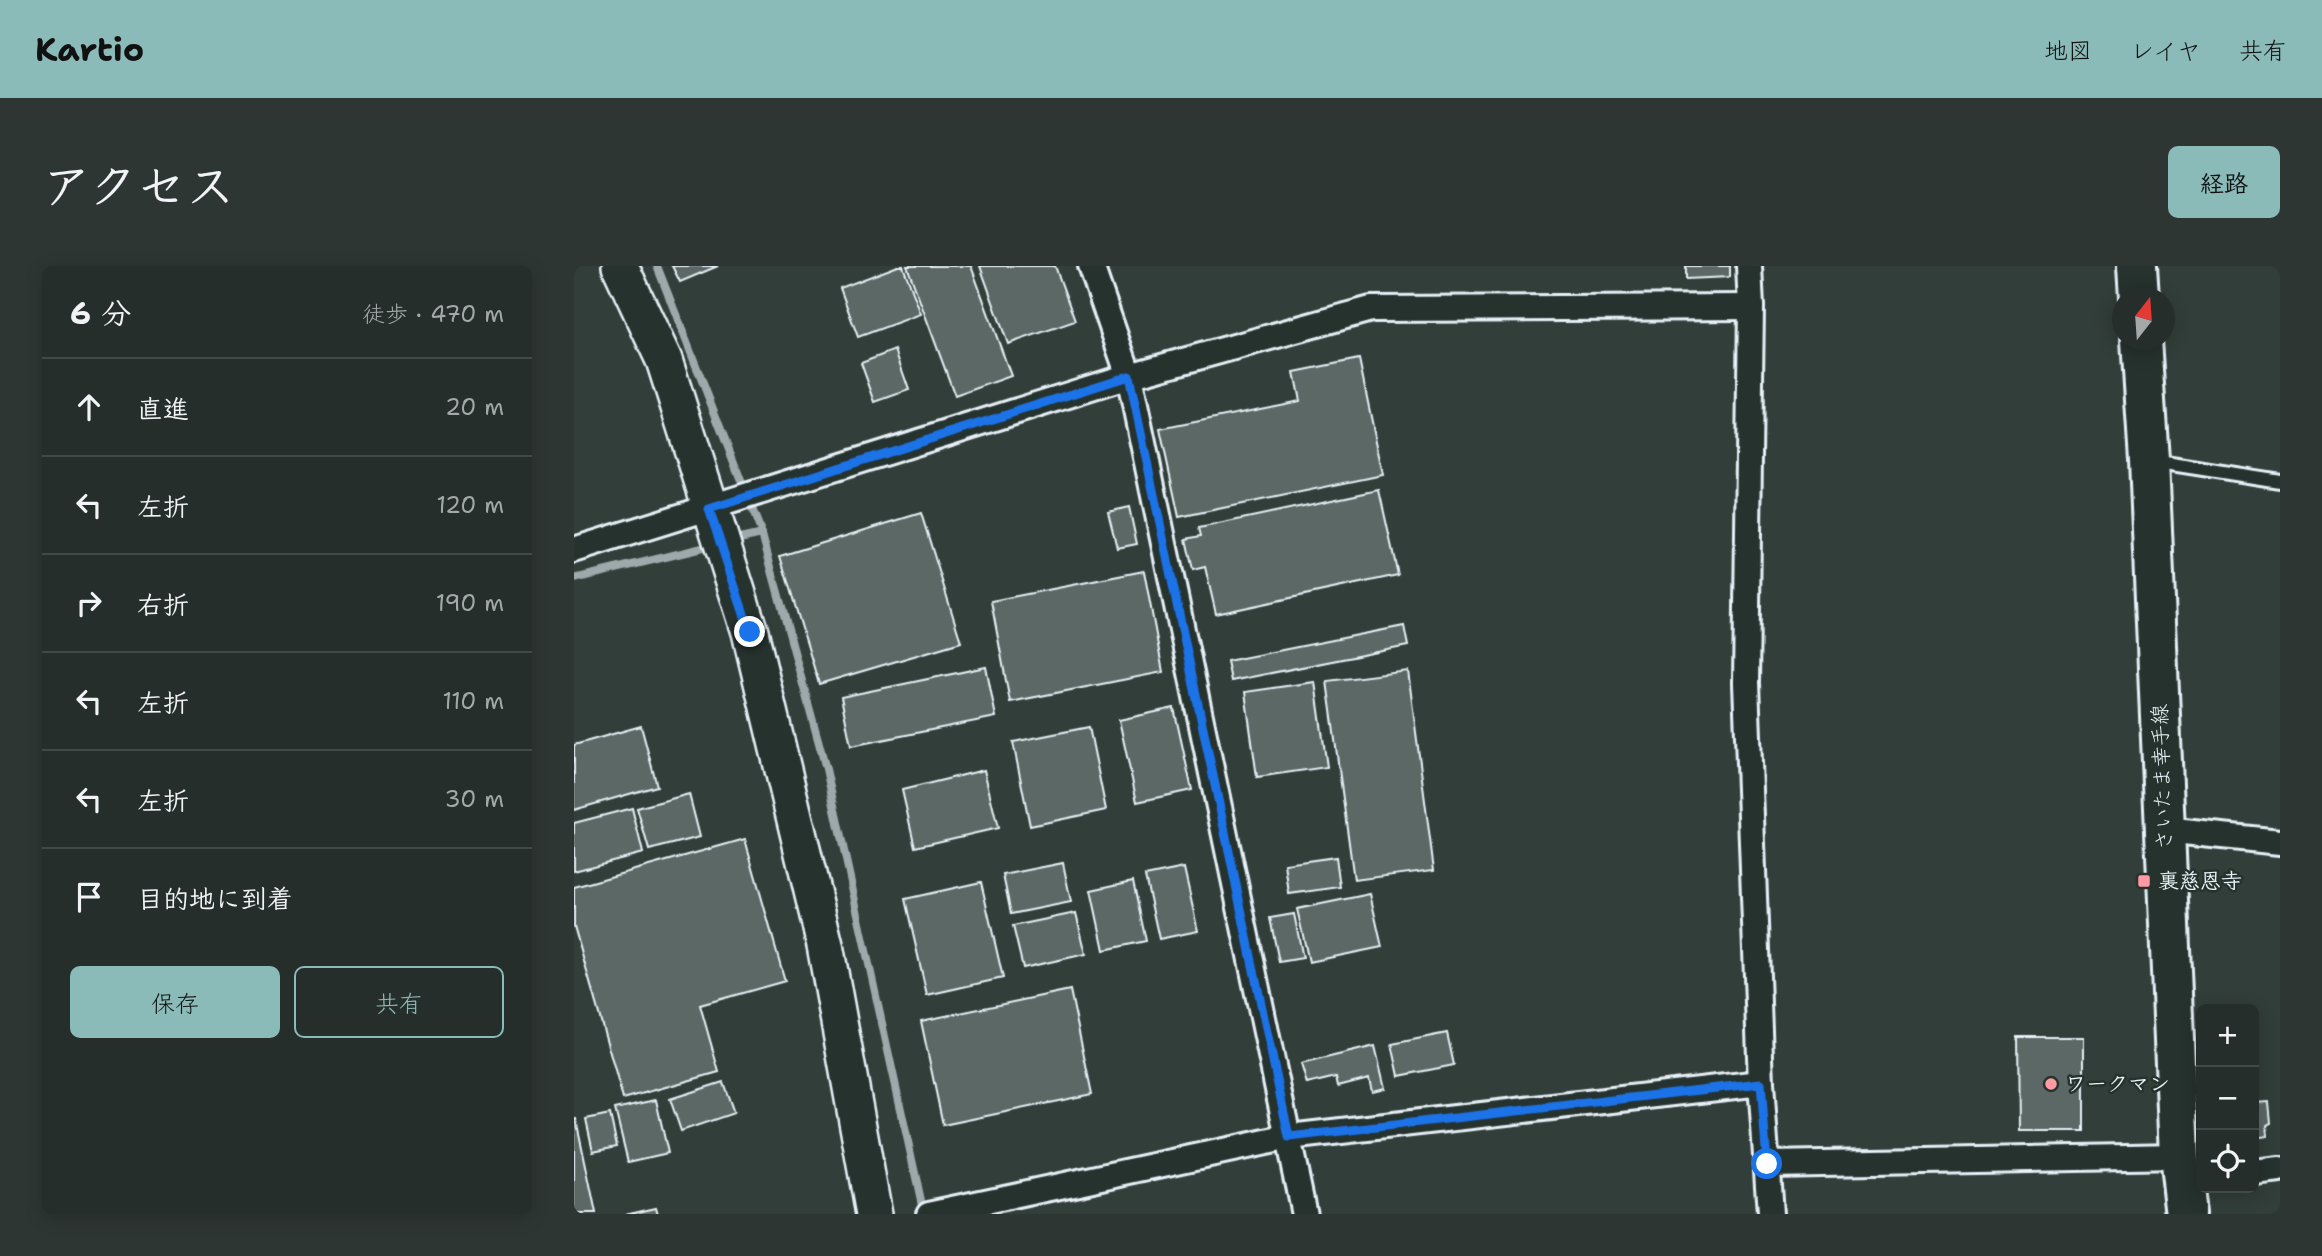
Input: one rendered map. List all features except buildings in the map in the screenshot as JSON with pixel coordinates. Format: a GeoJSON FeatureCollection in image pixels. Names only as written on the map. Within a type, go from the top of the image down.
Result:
{"type":"FeatureCollection","features":[{"type":"Feature","properties":{"kind":"main road"},"geometry":{"type":"LineString","coordinates":[[2137,266],[2138,287]]}},
{"type":"Feature","properties":{"kind":"main road","name":"さいたま幸手線"},"geometry":{"type":"LineString","coordinates":[[2142,350],[2149,460],[2164,830],[2187,1183]]}},
{"type":"Feature","properties":{"kind":"street"},"geometry":{"type":"LineString","coordinates":[[620,266],[664,360],[750,632],[822,932],[874,1214]]}},
{"type":"Feature","properties":{"kind":"street"},"geometry":{"type":"LineString","coordinates":[[1091,266],[1129,376],[1304,1214]]}},
{"type":"Feature","properties":{"kind":"street"},"geometry":{"type":"LineString","coordinates":[[1749,266],[1751,307],[1746,682],[1761,1083],[1770,1214]]}},
{"type":"Feature","properties":{"kind":"street"},"geometry":{"type":"LineString","coordinates":[[574,550],[1129,376],[1371,309],[1751,307]]}},
{"type":"Feature","properties":{"kind":"street"},"geometry":{"type":"LineString","coordinates":[[2164,830],[2280,842]]}},
{"type":"Feature","properties":{"kind":"street"},"geometry":{"type":"LineString","coordinates":[[929,1214],[1289,1137],[1761,1083]]}},
{"type":"Feature","properties":{"kind":"street"},"geometry":{"type":"LineString","coordinates":[[1767,1164],[2187,1183]]}},
{"type":"Feature","properties":{"kind":"street"},"geometry":{"type":"LineString","coordinates":[[2259,1172],[2280,1170]]}},
{"type":"Feature","properties":{"kind":"lane"},"geometry":{"type":"LineString","coordinates":[[2149,460],[2280,481]]}},
{"type":"Feature","properties":{"kind":"waterway"},"geometry":{"type":"LineString","coordinates":[[657,266],[762,534],[826,769],[924,1214]]}},
{"type":"Feature","properties":{"kind":"waterway"},"geometry":{"type":"LineString","coordinates":[[731,541],[762,534]]}},
{"type":"Feature","properties":{"kind":"waterway"},"geometry":{"type":"LineString","coordinates":[[574,579],[715,545]]}},
{"type":"Feature","properties":{"kind":"place","name":"裏慈恩寺"},"geometry":{"type":"Point","coordinates":[2144,881]}},
{"type":"Feature","properties":{"kind":"place","name":"ワークマン"},"geometry":{"type":"Point","coordinates":[2051,1084]}},
{"type":"Feature","properties":{"kind":"route"},"geometry":{"type":"LineString","coordinates":[[750,632],[709,509],[1129,376],[1289,1137],[1761,1083],[1767,1164]]}}]}
